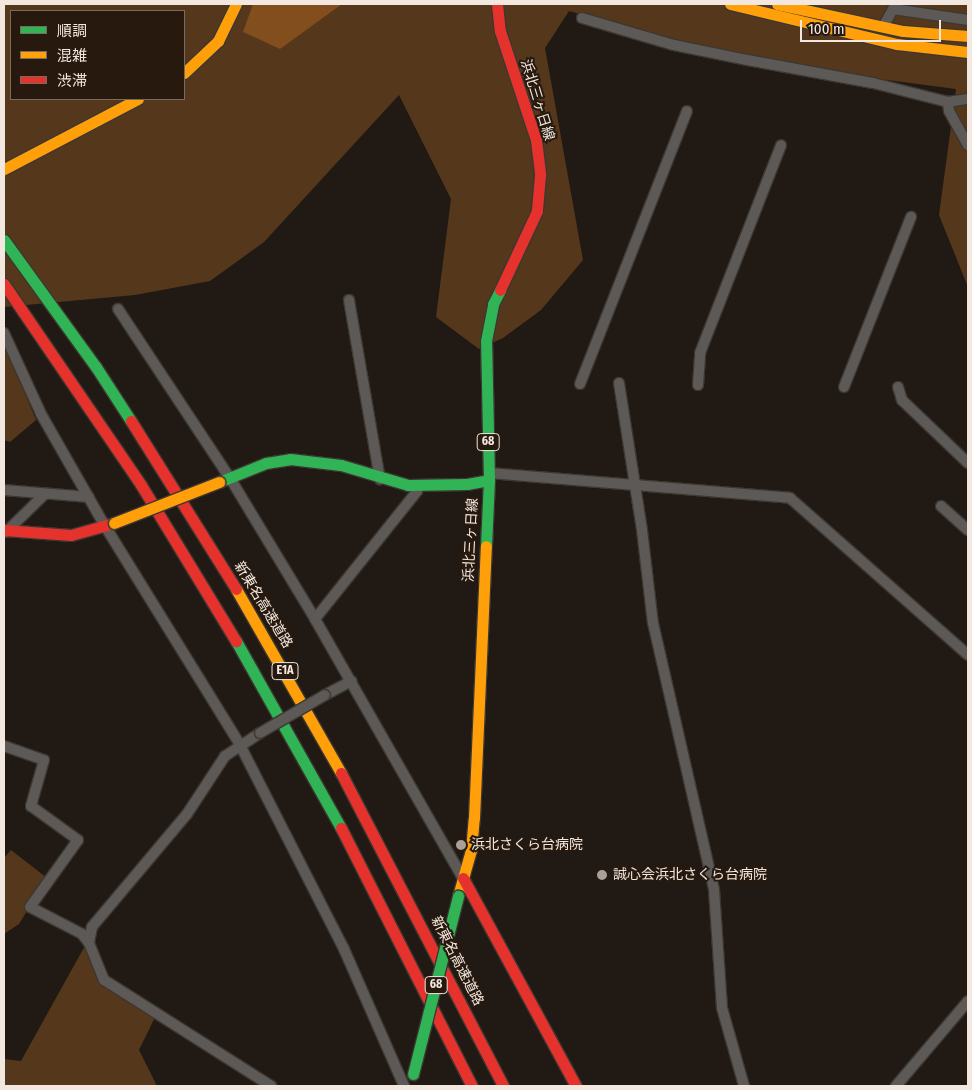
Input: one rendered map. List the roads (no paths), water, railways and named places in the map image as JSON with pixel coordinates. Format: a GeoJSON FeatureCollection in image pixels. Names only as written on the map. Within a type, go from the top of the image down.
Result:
{"type":"FeatureCollection","features":[{"type":"Feature","properties":{"kind":"main road"},"geometry":{"type":"LineString","coordinates":[[185,72],[218,41],[236,4]]}},
{"type":"Feature","properties":{"kind":"main road","name":"浜北三ヶ日線"},"geometry":{"type":"LineString","coordinates":[[410,1086],[471,850],[489,477],[486,341],[493,304],[528,235],[537,211],[540,175],[536,140],[500,31],[497,4]]}},
{"type":"Feature","properties":{"kind":"main road"},"geometry":{"type":"LineString","coordinates":[[730,4],[795,23],[868,38],[968,52]]}},
{"type":"Feature","properties":{"kind":"main road"},"geometry":{"type":"LineString","coordinates":[[777,4],[883,27],[968,36]]}},
{"type":"Feature","properties":{"kind":"main road"},"geometry":{"type":"LineString","coordinates":[[4,169],[136,100]]}},
{"type":"Feature","properties":{"kind":"main road","name":"新東名高速道路"},"geometry":{"type":"LineString","coordinates":[[4,240],[137,430],[243,600],[369,822],[505,1086]]}},
{"type":"Feature","properties":{"kind":"main road","name":"E1A"},"geometry":{"type":"LineString","coordinates":[[6,287],[141,485],[216,604],[347,839],[472,1086]]}},
{"type":"Feature","properties":{"kind":"main road"},"geometry":{"type":"LineString","coordinates":[[5,532],[71,535],[109,525],[266,463],[290,459],[341,465],[380,479],[417,486],[489,477]]}},
{"type":"Feature","properties":{"kind":"main road"},"geometry":{"type":"LineString","coordinates":[[463,878],[576,1086]]}},
{"type":"Feature","properties":{"kind":"street"},"geometry":{"type":"LineString","coordinates":[[883,27],[893,9],[968,20]]}},
{"type":"Feature","properties":{"kind":"street"},"geometry":{"type":"LineString","coordinates":[[582,18],[674,45],[873,83],[948,102],[968,99]]}},
{"type":"Feature","properties":{"kind":"street"},"geometry":{"type":"LineString","coordinates":[[948,102],[949,111],[968,145]]}},
{"type":"Feature","properties":{"kind":"street"},"geometry":{"type":"LineString","coordinates":[[580,384],[687,111]]}},
{"type":"Feature","properties":{"kind":"street"},"geometry":{"type":"LineString","coordinates":[[698,385],[700,353],[781,145]]}},
{"type":"Feature","properties":{"kind":"street"},"geometry":{"type":"LineString","coordinates":[[844,388],[911,217]]}},
{"type":"Feature","properties":{"kind":"street"},"geometry":{"type":"LineString","coordinates":[[349,300],[380,479]]}},
{"type":"Feature","properties":{"kind":"street"},"geometry":{"type":"LineString","coordinates":[[118,309],[224,480],[315,619],[463,878]]}},
{"type":"Feature","properties":{"kind":"street"},"geometry":{"type":"LineString","coordinates":[[4,333],[42,414],[89,497],[109,525],[240,745],[344,949],[404,1086]]}},
{"type":"Feature","properties":{"kind":"street"},"geometry":{"type":"LineString","coordinates":[[619,384],[635,483],[653,623],[714,890],[722,1008],[744,1086]]}},
{"type":"Feature","properties":{"kind":"street"},"geometry":{"type":"LineString","coordinates":[[898,387],[902,400],[968,462]]}},
{"type":"Feature","properties":{"kind":"street"},"geometry":{"type":"LineString","coordinates":[[489,477],[635,483],[790,498],[968,655]]}},
{"type":"Feature","properties":{"kind":"street"},"geometry":{"type":"LineString","coordinates":[[315,619],[418,491],[417,486]]}},
{"type":"Feature","properties":{"kind":"street"},"geometry":{"type":"LineString","coordinates":[[4,490],[89,497]]}},
{"type":"Feature","properties":{"kind":"street"},"geometry":{"type":"LineString","coordinates":[[5,532],[45,494]]}},
{"type":"Feature","properties":{"kind":"street"},"geometry":{"type":"LineString","coordinates":[[941,506],[968,530]]}},
{"type":"Feature","properties":{"kind":"street"},"geometry":{"type":"LineString","coordinates":[[89,943],[92,927],[187,814],[225,756],[260,732],[351,681]]}},
{"type":"Feature","properties":{"kind":"street"},"geometry":{"type":"LineString","coordinates":[[4,746],[44,760],[31,806],[78,840],[30,907],[82,934],[89,943],[104,980],[271,1086]]}},
{"type":"Feature","properties":{"kind":"street"},"geometry":{"type":"LineString","coordinates":[[896,1086],[968,1001]]}},
{"type":"Feature","properties":{"kind":"place","name":"浜北さくら台病院"},"geometry":{"type":"Point","coordinates":[461,845]}},
{"type":"Feature","properties":{"kind":"place","name":"誠心会浜北さくら台病院"},"geometry":{"type":"Point","coordinates":[602,875]}}]}
